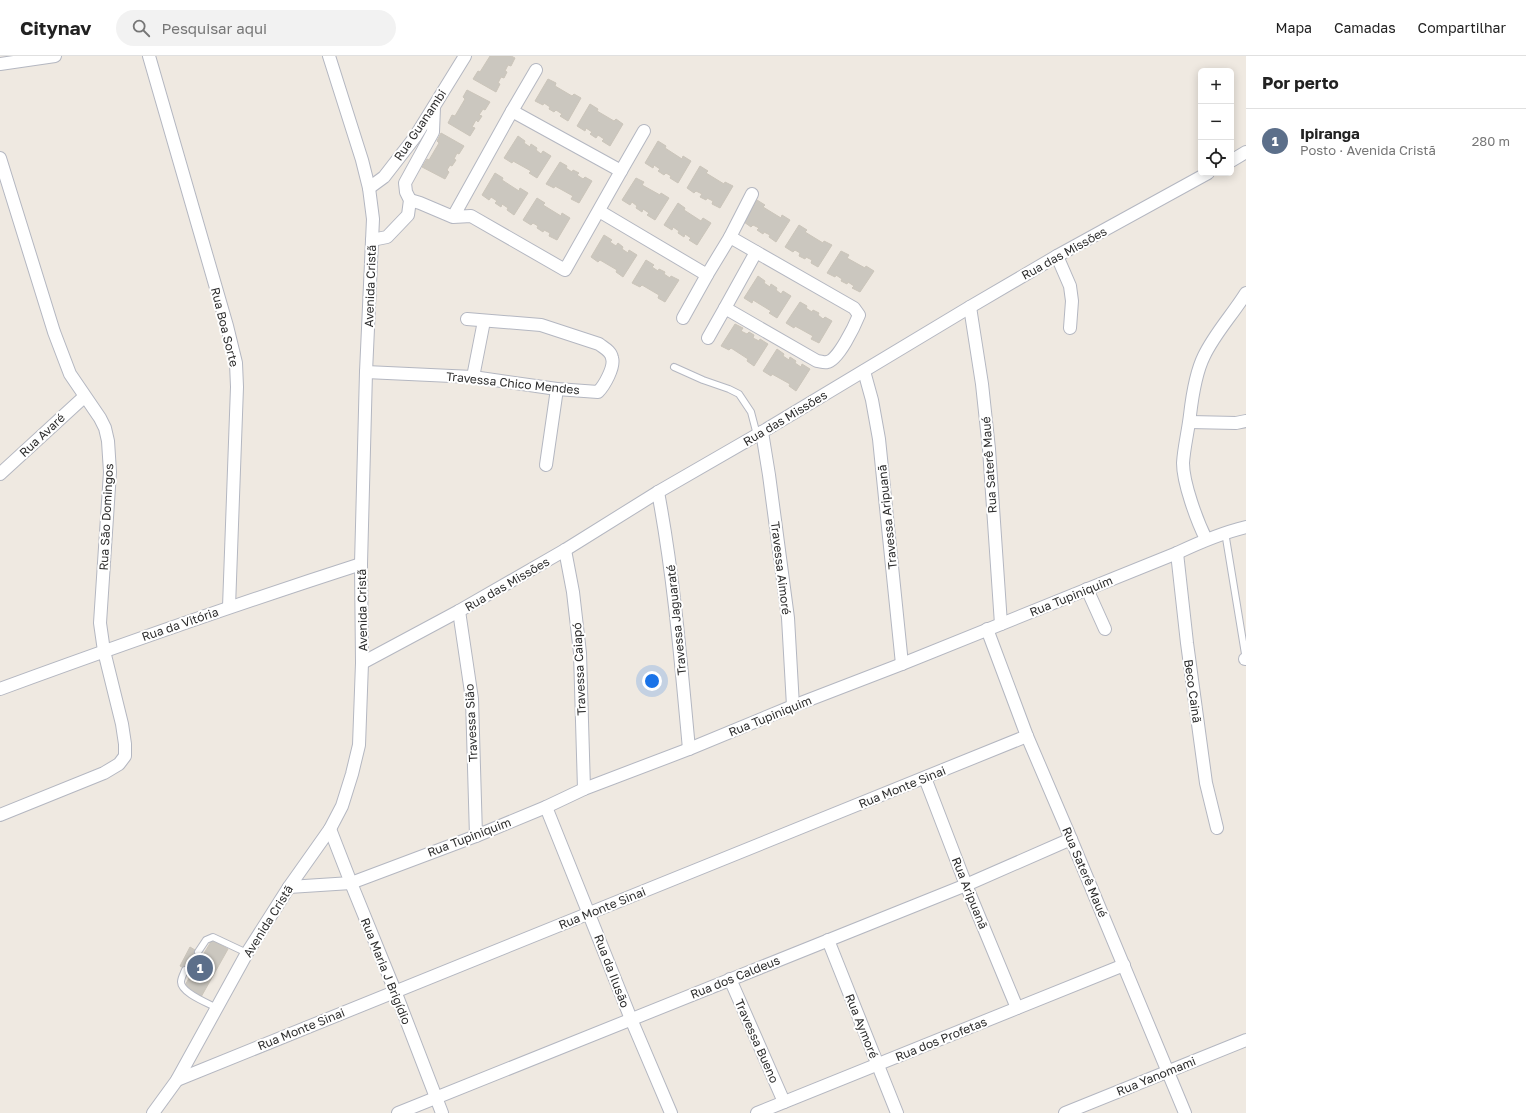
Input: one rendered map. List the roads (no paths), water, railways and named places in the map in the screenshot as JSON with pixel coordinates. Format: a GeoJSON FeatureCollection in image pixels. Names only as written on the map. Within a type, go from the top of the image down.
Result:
{"type":"FeatureCollection","features":[{"type":"Feature","properties":{"kind":"street"},"geometry":{"type":"LineString","coordinates":[[0,64],[55,56]]}},
{"type":"Feature","properties":{"kind":"street","name":"Rua Boa Sorte"},"geometry":{"type":"LineString","coordinates":[[149,56],[227,326],[236,363],[237,387],[229,607]]}},
{"type":"Feature","properties":{"kind":"street","name":"Avenida Cristã"},"geometry":{"type":"LineString","coordinates":[[153,1113],[177,1080],[247,953],[289,887],[330,829],[342,806],[359,744],[362,663],[361,564],[366,372],[374,219],[369,188],[329,56]]}},
{"type":"Feature","properties":{"kind":"street","name":"Rua Guanambi"},"geometry":{"type":"LineString","coordinates":[[369,188],[384,177],[415,136],[465,56]]}},
{"type":"Feature","properties":{"kind":"street"},"geometry":{"type":"LineString","coordinates":[[452,217],[536,70]]}},
{"type":"Feature","properties":{"kind":"street"},"geometry":{"type":"LineString","coordinates":[[372,240],[387,237],[408,215],[410,200],[406,192],[405,183],[433,132],[434,106]]}},
{"type":"Feature","properties":{"kind":"street"},"geometry":{"type":"LineString","coordinates":[[512,111],[620,171]]}},
{"type":"Feature","properties":{"kind":"street"},"geometry":{"type":"LineString","coordinates":[[410,200],[452,217],[471,216],[565,270],[644,131]]}},
{"type":"Feature","properties":{"kind":"street"},"geometry":{"type":"LineString","coordinates":[[1234,159],[1246,152]]}},
{"type":"Feature","properties":{"kind":"street","name":"Rua São Domingos"},"geometry":{"type":"LineString","coordinates":[[0,158],[54,332],[70,374],[84,397],[100,418],[105,428],[108,441],[110,472],[100,609],[101,638],[122,724],[125,744],[125,756],[119,764],[104,773],[0,814]]}},
{"type":"Feature","properties":{"kind":"street","name":"Rua das Missões"},"geometry":{"type":"LineString","coordinates":[[362,663],[459,611],[565,550],[658,492],[970,307],[1058,256],[1203,176]]}},
{"type":"Feature","properties":{"kind":"street"},"geometry":{"type":"LineString","coordinates":[[683,318],[730,237],[752,194]]}},
{"type":"Feature","properties":{"kind":"street"},"geometry":{"type":"LineString","coordinates":[[599,211],[707,275]]}},
{"type":"Feature","properties":{"kind":"street"},"geometry":{"type":"LineString","coordinates":[[725,308],[818,361],[828,363],[835,359],[859,315],[854,308],[730,237]]}},
{"type":"Feature","properties":{"kind":"street"},"geometry":{"type":"LineString","coordinates":[[708,338],[756,252]]}},
{"type":"Feature","properties":{"kind":"street"},"geometry":{"type":"LineString","coordinates":[[1058,256],[1070,286],[1072,301],[1070,328]]}},
{"type":"Feature","properties":{"kind":"street"},"geometry":{"type":"LineString","coordinates":[[1206,539],[1199,524],[1188,490],[1183,465],[1185,441],[1190,422],[1193,393],[1203,357],[1225,322],[1246,293]]}},
{"type":"Feature","properties":{"kind":"street","name":"Rua Saterê Maué"},"geometry":{"type":"LineString","coordinates":[[970,307],[982,384],[989,449],[1002,624]]}},
{"type":"Feature","properties":{"kind":"street"},"geometry":{"type":"LineString","coordinates":[[467,319],[484,321],[474,377]]}},
{"type":"Feature","properties":{"kind":"street","name":"Travessa Chico Mendes"},"geometry":{"type":"LineString","coordinates":[[366,372],[474,377],[557,389],[598,392],[612,366],[612,357],[607,350],[599,344],[541,325],[484,321]]}},
{"type":"Feature","properties":{"kind":"street","name":"Travessa Aripuanã"},"geometry":{"type":"LineString","coordinates":[[864,371],[872,400],[879,439],[902,664]]}},
{"type":"Feature","properties":{"kind":"street"},"geometry":{"type":"LineString","coordinates":[[546,465],[557,389]]}},
{"type":"Feature","properties":{"kind":"street","name":"Rua Avaré"},"geometry":{"type":"LineString","coordinates":[[0,474],[84,397]]}},
{"type":"Feature","properties":{"kind":"street"},"geometry":{"type":"LineString","coordinates":[[1190,422],[1236,423],[1246,421]]}},
{"type":"Feature","properties":{"kind":"street","name":"Travessa Aimoré"},"geometry":{"type":"LineString","coordinates":[[759,433],[769,475],[788,618],[793,706]]}},
{"type":"Feature","properties":{"kind":"street","name":"Travessa Jaguaraté"},"geometry":{"type":"LineString","coordinates":[[658,492],[665,527],[677,622],[689,749]]}},
{"type":"Feature","properties":{"kind":"street","name":"Rua Tupiniquim"},"geometry":{"type":"LineString","coordinates":[[289,887],[351,883],[476,836],[584,790],[1177,553],[1206,539],[1225,532],[1246,527]]}},
{"type":"Feature","properties":{"kind":"street","name":"Travessa Caiapó"},"geometry":{"type":"LineString","coordinates":[[565,550],[573,592],[580,653],[584,790]]}},
{"type":"Feature","properties":{"kind":"street","name":"Beco Cainã"},"geometry":{"type":"LineString","coordinates":[[1177,553],[1187,643],[1206,783],[1217,828]]}},
{"type":"Feature","properties":{"kind":"street","name":"Rua da Vitória"},"geometry":{"type":"LineString","coordinates":[[0,689],[229,607],[361,564]]}},
{"type":"Feature","properties":{"kind":"street"},"geometry":{"type":"LineString","coordinates":[[1087,589],[1105,629]]}},
{"type":"Feature","properties":{"kind":"street","name":"Travessa Sião"},"geometry":{"type":"LineString","coordinates":[[459,611],[472,699],[476,836]]}},
{"type":"Feature","properties":{"kind":"street","name":"Rua Saterê Maué"},"geometry":{"type":"LineString","coordinates":[[987,629],[1027,736],[1185,1113]]}},
{"type":"Feature","properties":{"kind":"street","name":"Rua Monte Sinai"},"geometry":{"type":"LineString","coordinates":[[177,1080],[1027,736]]}},
{"type":"Feature","properties":{"kind":"street","name":"Rua Aripuanã"},"geometry":{"type":"LineString","coordinates":[[925,778],[966,884],[1017,1008]]}},
{"type":"Feature","properties":{"kind":"street","name":"Rua da Ilusão"},"geometry":{"type":"LineString","coordinates":[[546,807],[631,1019],[671,1113]]}},
{"type":"Feature","properties":{"kind":"street","name":"Rua Maria J Brigídio"},"geometry":{"type":"LineString","coordinates":[[330,829],[396,991],[442,1113]]}},
{"type":"Feature","properties":{"kind":"street","name":"Rua dos Caldeus"},"geometry":{"type":"LineString","coordinates":[[398,1113],[966,884],[1071,838]]}},
{"type":"Feature","properties":{"kind":"street","name":"Rua Aymoré"},"geometry":{"type":"LineString","coordinates":[[828,940],[897,1113]]}},
{"type":"Feature","properties":{"kind":"street","name":"Rua dos Profetas"},"geometry":{"type":"LineString","coordinates":[[757,1113],[1124,965]]}},
{"type":"Feature","properties":{"kind":"street","name":"Travessa Bueno"},"geometry":{"type":"LineString","coordinates":[[730,979],[784,1102]]}},
{"type":"Feature","properties":{"kind":"street","name":"Rua Yanomami"},"geometry":{"type":"LineString","coordinates":[[1065,1113],[1246,1040]]}},
{"type":"Feature","properties":{"kind":"lane"},"geometry":{"type":"LineString","coordinates":[[674,367],[738,394],[750,412],[759,433]]}},
{"type":"Feature","properties":{"kind":"lane"},"geometry":{"type":"LineString","coordinates":[[1225,532],[1246,663]]}},
{"type":"Feature","properties":{"kind":"lane"},"geometry":{"type":"LineString","coordinates":[[198,952],[206,940],[213,937],[247,953]]}},
{"type":"Feature","properties":{"kind":"lane"},"geometry":{"type":"LineString","coordinates":[[185,970],[181,980],[183,988],[188,993],[217,1008]]}},
{"type":"Feature","properties":{"kind":"place","name":"Ipiranga"},"geometry":{"type":"Point","coordinates":[200,968]}}]}
